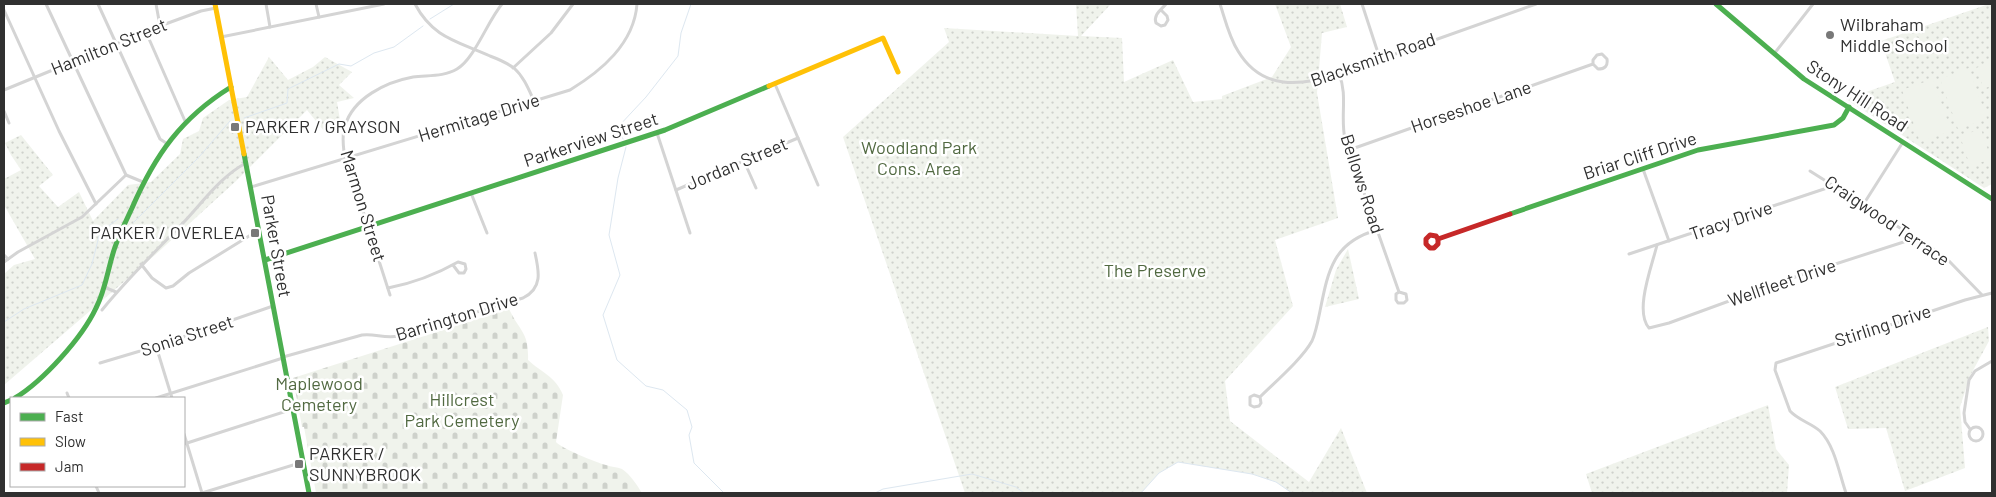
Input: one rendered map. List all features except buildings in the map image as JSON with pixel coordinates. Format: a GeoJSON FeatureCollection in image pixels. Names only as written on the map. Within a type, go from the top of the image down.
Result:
{"type":"FeatureCollection","features":[{"type":"Feature","properties":{"kind":"street"},"geometry":{"type":"LineString","coordinates":[[46,4],[126,175],[142,182]]}},
{"type":"Feature","properties":{"kind":"street"},"geometry":{"type":"LineString","coordinates":[[98,4],[160,139],[166,143]]}},
{"type":"Feature","properties":{"kind":"street"},"geometry":{"type":"LineString","coordinates":[[156,4],[160,26]]}},
{"type":"Feature","properties":{"kind":"street"},"geometry":{"type":"LineString","coordinates":[[266,4],[270,27]]}},
{"type":"Feature","properties":{"kind":"street"},"geometry":{"type":"LineString","coordinates":[[316,4],[319,17]]}},
{"type":"Feature","properties":{"kind":"street"},"geometry":{"type":"LineString","coordinates":[[221,36],[365,6],[384,4]]}},
{"type":"Feature","properties":{"kind":"street"},"geometry":{"type":"LineString","coordinates":[[415,4],[424,18],[440,34],[513,68],[521,75],[534,101]]}},
{"type":"Feature","properties":{"kind":"street"},"geometry":{"type":"LineString","coordinates":[[475,49],[492,16],[502,4]]}},
{"type":"Feature","properties":{"kind":"street"},"geometry":{"type":"LineString","coordinates":[[513,68],[551,32],[573,4]]}},
{"type":"Feature","properties":{"kind":"street","name":"Hermitage Drive"},"geometry":{"type":"LineString","coordinates":[[251,187],[570,90],[591,77],[610,60],[625,39],[633,23],[637,4]]}},
{"type":"Feature","properties":{"kind":"street"},"geometry":{"type":"LineString","coordinates":[[1161,10],[1168,20],[1165,25],[1161,26],[1155,20],[1161,10],[1166,4]]}},
{"type":"Feature","properties":{"kind":"street","name":"Blacksmith Road"},"geometry":{"type":"LineString","coordinates":[[1220,4],[1238,52],[1258,73],[1289,84],[1318,81],[1536,4]]}},
{"type":"Feature","properties":{"kind":"street"},"geometry":{"type":"LineString","coordinates":[[1362,4],[1380,59]]}},
{"type":"Feature","properties":{"kind":"street","name":"Stony Hill Road"},"geometry":{"type":"LineString","coordinates":[[1716,4],[1804,78],[1992,199]]}},
{"type":"Feature","properties":{"kind":"street"},"geometry":{"type":"LineString","coordinates":[[1774,54],[1813,4]]}},
{"type":"Feature","properties":{"kind":"street","name":"Hamilton Street"},"geometry":{"type":"LineString","coordinates":[[4,90],[160,26],[215,6]]}},
{"type":"Feature","properties":{"kind":"street","name":"Parker Street"},"geometry":{"type":"LineString","coordinates":[[215,6],[266,260],[309,493]]}},
{"type":"Feature","properties":{"kind":"street"},"geometry":{"type":"LineString","coordinates":[[4,10],[59,131],[96,204]]}},
{"type":"Feature","properties":{"kind":"street"},"geometry":{"type":"LineString","coordinates":[[146,32],[186,121]]}},
{"type":"Feature","properties":{"kind":"street","name":"Parkerview Street"},"geometry":{"type":"LineString","coordinates":[[266,260],[657,133],[883,38],[898,72]]}},
{"type":"Feature","properties":{"kind":"street","name":"Marmon Street"},"geometry":{"type":"LineString","coordinates":[[390,295],[346,157],[343,140],[344,127],[355,107],[364,99],[394,82],[414,77],[450,73],[464,64],[475,49]]}},
{"type":"Feature","properties":{"kind":"street","name":"Horseshoe Lane"},"geometry":{"type":"LineString","coordinates":[[1598,54],[1604,56],[1607,60],[1607,65],[1604,69],[1598,69],[1593,64],[1592,60],[1598,54]]}},
{"type":"Feature","properties":{"kind":"street","name":"Horseshoe Lane"},"geometry":{"type":"LineString","coordinates":[[1349,150],[1593,64]]}},
{"type":"Feature","properties":{"kind":"street","name":"Bellows Road"},"geometry":{"type":"LineString","coordinates":[[1339,74],[1344,92],[1343,130],[1399,292]]}},
{"type":"Feature","properties":{"kind":"street"},"geometry":{"type":"LineString","coordinates":[[775,84],[818,186]]}},
{"type":"Feature","properties":{"kind":"street"},"geometry":{"type":"LineString","coordinates":[[16,397],[34,384],[78,336],[90,319],[104,287],[120,233],[142,182],[166,143],[202,106],[231,87]]}},
{"type":"Feature","properties":{"kind":"street","name":"Briar Cliff Drive"},"geometry":{"type":"LineString","coordinates":[[1438,239],[1708,147],[1834,125],[1841,120],[1849,107]]}},
{"type":"Feature","properties":{"kind":"street"},"geometry":{"type":"LineString","coordinates":[[4,111],[9,123]]}},
{"type":"Feature","properties":{"kind":"street"},"geometry":{"type":"LineString","coordinates":[[657,133],[690,234]]}},
{"type":"Feature","properties":{"kind":"street","name":"Jordan Street"},"geometry":{"type":"LineString","coordinates":[[676,190],[798,138]]}},
{"type":"Feature","properties":{"kind":"street"},"geometry":{"type":"LineString","coordinates":[[1863,205],[1903,142]]}},
{"type":"Feature","properties":{"kind":"street"},"geometry":{"type":"LineString","coordinates":[[744,161],[756,188]]}},
{"type":"Feature","properties":{"kind":"street"},"geometry":{"type":"LineString","coordinates":[[102,310],[141,264],[235,169],[246,163]]}},
{"type":"Feature","properties":{"kind":"street"},"geometry":{"type":"LineString","coordinates":[[1643,168],[1669,241]]}},
{"type":"Feature","properties":{"kind":"street","name":"Craigwood Terrace"},"geometry":{"type":"LineString","coordinates":[[1810,171],[1916,238],[1950,262],[1982,295]]}},
{"type":"Feature","properties":{"kind":"street"},"geometry":{"type":"LineString","coordinates":[[4,262],[82,217],[126,175]]}},
{"type":"Feature","properties":{"kind":"street","name":"Tracy Drive"},"geometry":{"type":"LineString","coordinates":[[1629,254],[1833,186]]}},
{"type":"Feature","properties":{"kind":"street"},"geometry":{"type":"LineString","coordinates":[[471,193],[487,233]]}},
{"type":"Feature","properties":{"kind":"street"},"geometry":{"type":"LineString","coordinates":[[141,264],[158,283],[166,288],[173,286],[189,273],[260,229]]}},
{"type":"Feature","properties":{"kind":"street"},"geometry":{"type":"LineString","coordinates":[[1260,397],[1299,357],[1312,340],[1327,278],[1337,255],[1355,238],[1377,230]]}},
{"type":"Feature","properties":{"kind":"street","name":"Wellfleet Drive"},"geometry":{"type":"LineString","coordinates":[[1657,245],[1642,305],[1645,323],[1649,328],[1669,323],[1789,280],[1916,238]]}},
{"type":"Feature","properties":{"kind":"street","name":"Barrington Drive"},"geometry":{"type":"LineString","coordinates":[[159,397],[362,335],[371,334],[386,338],[398,336],[523,298],[534,290],[538,281],[535,253]]}},
{"type":"Feature","properties":{"kind":"street"},"geometry":{"type":"LineString","coordinates":[[4,255],[8,259]]}},
{"type":"Feature","properties":{"kind":"street"},"geometry":{"type":"LineString","coordinates":[[388,288],[421,280],[453,265],[462,262],[466,265],[466,269],[464,272],[459,273],[453,265]]}},
{"type":"Feature","properties":{"kind":"street"},"geometry":{"type":"LineString","coordinates":[[104,287],[116,292]]}},
{"type":"Feature","properties":{"kind":"street","name":"Stirling Drive"},"geometry":{"type":"LineString","coordinates":[[1846,493],[1830,447],[1823,436],[1790,411],[1775,370],[1776,363],[1992,293]]}},
{"type":"Feature","properties":{"kind":"street","name":"Sonia Street"},"geometry":{"type":"LineString","coordinates":[[100,363],[273,306]]}},
{"type":"Feature","properties":{"kind":"street"},"geometry":{"type":"LineString","coordinates":[[156,346],[172,397]]}},
{"type":"Feature","properties":{"kind":"street"},"geometry":{"type":"LineString","coordinates":[[1970,429],[1965,422],[1964,413],[1970,380],[1975,370],[1992,361]]}},
{"type":"Feature","properties":{"kind":"street"},"geometry":{"type":"LineString","coordinates":[[67,393],[68,397]]}},
{"type":"Feature","properties":{"kind":"street"},"geometry":{"type":"LineString","coordinates":[[293,409],[185,444],[202,493],[303,462]]}},
{"type":"Feature","properties":{"kind":"street"},"geometry":{"type":"LineString","coordinates":[[1974,427],[1980,429],[1983,433],[1981,438],[1976,441],[1970,439],[1968,435],[1970,429],[1974,427]]}},
{"type":"Feature","properties":{"kind":"green space"},"geometry":{"type":"Polygon","coordinates":[[[1076,4],[1111,4],[1081,36],[1122,38],[1124,82],[1173,60],[1193,102],[1222,99],[1222,96],[1272,77],[1291,47],[1275,4],[1340,4],[1347,27],[1322,33],[1317,93],[1338,218],[1275,240],[1293,306],[1225,381],[1230,421],[1309,482],[1341,428],[1367,493],[1292,493],[1276,482],[1252,474],[1178,462],[1159,473],[1141,493],[965,493],[843,137],[949,42],[944,28],[1078,36],[1076,4]]]}},
{"type":"Feature","properties":{"kind":"green space"},"geometry":{"type":"Polygon","coordinates":[[[1992,4],[1992,184],[1984,188],[1846,99],[1895,82],[1881,41],[1992,4]]]}},
{"type":"Feature","properties":{"kind":"green space"},"geometry":{"type":"Polygon","coordinates":[[[269,57],[288,80],[313,67],[325,57],[352,72],[339,85],[354,98],[337,102],[340,120],[324,131],[307,110],[235,182],[155,255],[4,385],[4,274],[14,265],[35,259],[4,205],[4,179],[21,170],[5,143],[21,135],[53,175],[39,186],[58,207],[79,192],[93,221],[128,185],[151,182],[180,154],[183,139],[199,131],[203,118],[229,100],[247,97],[269,57]]]}},
{"type":"Feature","properties":{"kind":"green space"},"geometry":{"type":"Polygon","coordinates":[[[1992,62],[1992,85],[1984,89],[1976,68],[1992,62]]]}},
{"type":"Feature","properties":{"kind":"green space"},"geometry":{"type":"Polygon","coordinates":[[[1969,68],[1987,119],[1958,129],[1940,79],[1969,68]]]}},
{"type":"Feature","properties":{"kind":"green space"},"geometry":{"type":"Polygon","coordinates":[[[1933,79],[1951,131],[1920,142],[1902,90],[1933,79]]]}},
{"type":"Feature","properties":{"kind":"green space"},"geometry":{"type":"Polygon","coordinates":[[[1981,129],[1991,159],[1970,166],[1960,136],[1981,129]]]}},
{"type":"Feature","properties":{"kind":"green space"},"geometry":{"type":"Polygon","coordinates":[[[1348,249],[1359,299],[1325,307],[1336,270],[1348,249]]]}},
{"type":"Feature","properties":{"kind":"green space","name":"Hillcrest Park Cemetery"},"geometry":{"type":"Polygon","coordinates":[[[509,309],[527,343],[528,360],[556,383],[563,395],[556,442],[601,464],[622,469],[636,483],[642,493],[316,493],[293,378],[509,309]]]}},
{"type":"Feature","properties":{"kind":"green space"},"geometry":{"type":"Polygon","coordinates":[[[1988,327],[1989,341],[1970,376],[1960,407],[1965,468],[1905,491],[1886,428],[1848,429],[1835,387],[1988,327]]]}},
{"type":"Feature","properties":{"kind":"green space"},"geometry":{"type":"Polygon","coordinates":[[[1768,405],[1776,449],[1789,465],[1787,493],[1592,493],[1586,474],[1768,405]]]}},
{"type":"Feature","properties":{"kind":"waterway"},"geometry":{"type":"LineString","coordinates":[[430,19],[454,4]]}},
{"type":"Feature","properties":{"kind":"waterway"},"geometry":{"type":"LineString","coordinates":[[623,139],[618,127],[646,97],[678,56],[681,33],[691,4]]}},
{"type":"Feature","properties":{"kind":"waterway"},"geometry":{"type":"LineString","coordinates":[[244,118],[287,103],[288,89],[339,64],[351,66],[374,53],[394,47],[423,26]]}},
{"type":"Feature","properties":{"kind":"waterway"},"geometry":{"type":"LineString","coordinates":[[133,223],[199,157],[230,121]]}},
{"type":"Feature","properties":{"kind":"waterway"},"geometry":{"type":"LineString","coordinates":[[626,147],[618,178],[609,235],[620,275],[603,315],[617,360],[646,386],[663,390],[687,410],[692,427],[689,435],[694,463],[724,493]]}},
{"type":"Feature","properties":{"kind":"waterway"},"geometry":{"type":"LineString","coordinates":[[4,322],[24,309],[82,285],[92,264],[100,232],[118,219]]}},
{"type":"Feature","properties":{"kind":"waterway"},"geometry":{"type":"LineString","coordinates":[[1141,493],[1159,473],[1178,462],[1252,474],[1276,482],[1292,493]]}},
{"type":"Feature","properties":{"kind":"waterway"},"geometry":{"type":"LineString","coordinates":[[875,493],[883,489],[972,474],[1016,487],[1024,493]]}},
{"type":"Feature","properties":{"kind":"traffic: fast"},"geometry":{"type":"LineString","coordinates":[[1716,4],[1804,79],[1992,199]]}},
{"type":"Feature","properties":{"kind":"traffic: fast"},"geometry":{"type":"LineString","coordinates":[[265,260],[665,130],[769,86]]}},
{"type":"Feature","properties":{"kind":"traffic: fast"},"geometry":{"type":"LineString","coordinates":[[16,397],[37,381],[61,358],[90,320],[102,293],[121,232],[150,171],[171,139],[198,112],[231,87]]}},
{"type":"Feature","properties":{"kind":"traffic: fast"},"geometry":{"type":"LineString","coordinates":[[1510,214],[1698,150],[1834,125],[1843,118],[1849,107]]}},
{"type":"Feature","properties":{"kind":"traffic: fast"},"geometry":{"type":"LineString","coordinates":[[244,154],[309,493]]}},
{"type":"Feature","properties":{"kind":"traffic: fast"},"geometry":{"type":"LineString","coordinates":[[4,403],[10,400]]}},
{"type":"Feature","properties":{"kind":"traffic: slow"},"geometry":{"type":"LineString","coordinates":[[215,4],[244,154]]}},
{"type":"Feature","properties":{"kind":"traffic: slow"},"geometry":{"type":"LineString","coordinates":[[769,86],[883,38],[898,72]]}},
{"type":"Feature","properties":{"kind":"traffic: jam"},"geometry":{"type":"LineString","coordinates":[[1438,239],[1438,244],[1434,248],[1430,248],[1426,244],[1426,239],[1430,235],[1436,236],[1438,239],[1510,214]]}},
{"type":"Feature","properties":{"kind":"place","name":"Wilbraham Middle School"},"geometry":{"type":"Point","coordinates":[1830,35]}},
{"type":"Feature","properties":{"kind":"place","name":"PARKER / GRAYSON"},"geometry":{"type":"Point","coordinates":[235,127]}},
{"type":"Feature","properties":{"kind":"place","name":"PARKER / OVERLEA"},"geometry":{"type":"Point","coordinates":[255,233]}},
{"type":"Feature","properties":{"kind":"place","name":"PARKER / SUNNYBROOK"},"geometry":{"type":"Point","coordinates":[299,464]}},
{"type":"Feature","properties":{"kind":"park label","name":"Woodland Park Cons. Area"},"geometry":{"type":"Point","coordinates":[919,158]}},
{"type":"Feature","properties":{"kind":"park label","name":"The Preserve"},"geometry":{"type":"Point","coordinates":[1155,271]}},
{"type":"Feature","properties":{"kind":"park label","name":"Maplewood Cemetery"},"geometry":{"type":"Point","coordinates":[319,394]}}]}
